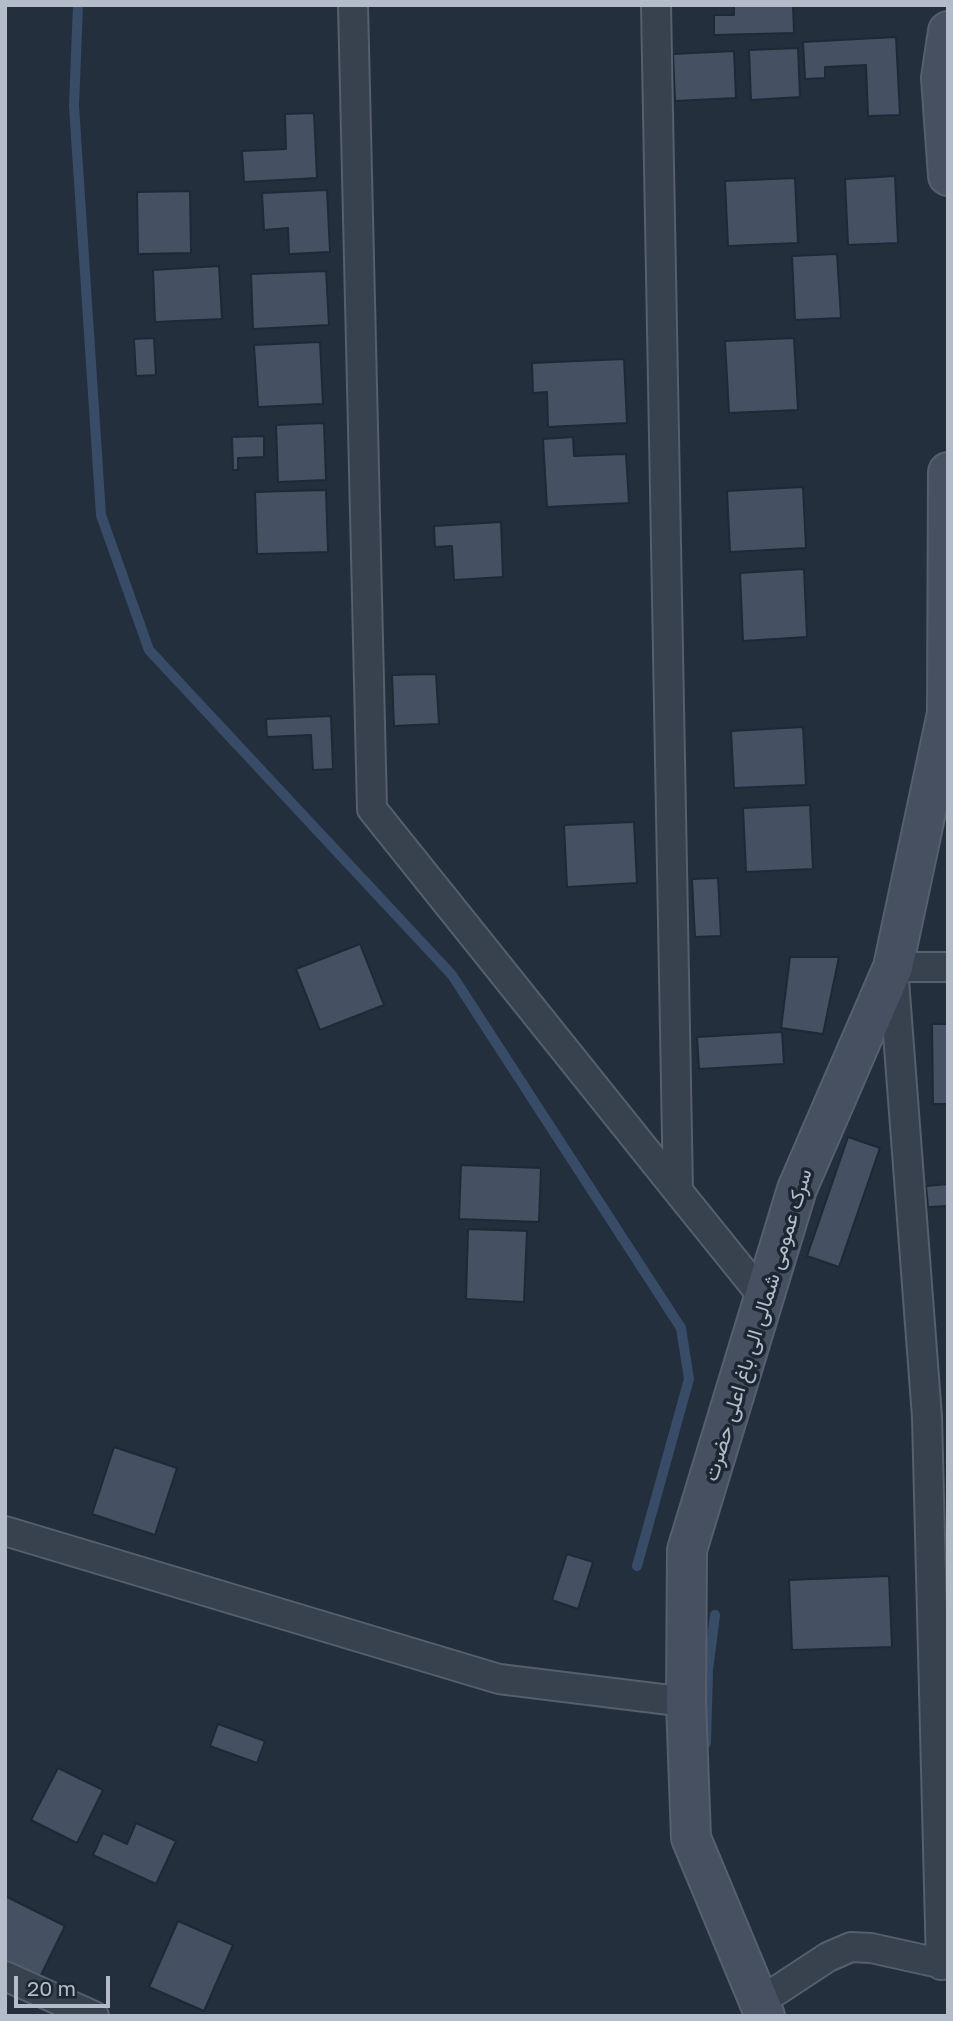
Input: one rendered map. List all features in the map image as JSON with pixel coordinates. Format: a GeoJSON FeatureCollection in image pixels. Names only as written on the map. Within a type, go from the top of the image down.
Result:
{"type":"FeatureCollection","features":[{"type":"Feature","properties":{"kind":"street"},"geometry":{"type":"LineString","coordinates":[[353,5],[372,809],[765,1299]]}},
{"type":"Feature","properties":{"kind":"street"},"geometry":{"type":"LineString","coordinates":[[656,5],[678,1191]]}},
{"type":"Feature","properties":{"kind":"street"},"geometry":{"type":"LineString","coordinates":[[948,31],[941,78],[948,176]]}},
{"type":"Feature","properties":{"kind":"street","name":"سرک عمومی شمالی الی باغ اعلی حضرت"},"geometry":{"type":"LineString","coordinates":[[763,2008],[732,1942],[691,1838],[686,1702],[687,1550],[797,1189],[893,967],[947,713],[948,472]]}},
{"type":"Feature","properties":{"kind":"street"},"geometry":{"type":"LineString","coordinates":[[763,2008],[802,1974],[828,1957],[851,1947],[871,1948],[944,1965],[927,1417],[893,967],[948,968]]}},
{"type":"Feature","properties":{"kind":"street"},"geometry":{"type":"LineString","coordinates":[[5,1531],[499,1679],[686,1702]]}},
{"type":"Feature","properties":{"kind":"street"},"geometry":{"type":"LineString","coordinates":[[5,1976],[94,2016]]}},
{"type":"Feature","properties":{"kind":"building"},"geometry":{"type":"Polygon","coordinates":[[[734,5],[793,5],[794,33],[714,35],[714,15],[734,15],[734,5]]]}},
{"type":"Feature","properties":{"kind":"building"},"geometry":{"type":"Polygon","coordinates":[[[896,37],[900,115],[868,116],[866,65],[825,67],[825,78],[805,79],[803,42],[896,37]]]}},
{"type":"Feature","properties":{"kind":"building"},"geometry":{"type":"Polygon","coordinates":[[[798,48],[800,97],[751,100],[749,50],[798,48]]]}},
{"type":"Feature","properties":{"kind":"building"},"geometry":{"type":"Polygon","coordinates":[[[734,51],[736,98],[675,101],[673,54],[734,51]]]}},
{"type":"Feature","properties":{"kind":"building"},"geometry":{"type":"Polygon","coordinates":[[[314,113],[317,178],[244,182],[242,151],[286,149],[285,114],[314,113]]]}},
{"type":"Feature","properties":{"kind":"building"},"geometry":{"type":"Polygon","coordinates":[[[895,176],[898,243],[848,245],[845,179],[895,176]]]}},
{"type":"Feature","properties":{"kind":"building"},"geometry":{"type":"Polygon","coordinates":[[[795,178],[798,243],[728,246],[725,181],[795,178]]]}},
{"type":"Feature","properties":{"kind":"building"},"geometry":{"type":"Polygon","coordinates":[[[327,190],[330,252],[289,254],[288,228],[264,230],[262,193],[327,190]]]}},
{"type":"Feature","properties":{"kind":"building"},"geometry":{"type":"Polygon","coordinates":[[[190,191],[191,253],[138,254],[137,192],[190,191]]]}},
{"type":"Feature","properties":{"kind":"building"},"geometry":{"type":"Polygon","coordinates":[[[837,254],[841,318],[795,320],[792,256],[837,254]]]}},
{"type":"Feature","properties":{"kind":"building"},"geometry":{"type":"Polygon","coordinates":[[[219,266],[222,319],[155,322],[153,270],[219,266]]]}},
{"type":"Feature","properties":{"kind":"building"},"geometry":{"type":"Polygon","coordinates":[[[326,271],[329,325],[253,329],[251,274],[326,271]]]}},
{"type":"Feature","properties":{"kind":"building"},"geometry":{"type":"Polygon","coordinates":[[[154,338],[156,375],[136,376],[134,339],[154,338]]]}},
{"type":"Feature","properties":{"kind":"building"},"geometry":{"type":"Polygon","coordinates":[[[794,338],[798,410],[729,413],[725,341],[794,338]]]}},
{"type":"Feature","properties":{"kind":"building"},"geometry":{"type":"Polygon","coordinates":[[[320,342],[323,404],[258,407],[254,345],[320,342]]]}},
{"type":"Feature","properties":{"kind":"building"},"geometry":{"type":"Polygon","coordinates":[[[624,359],[627,423],[548,427],[547,392],[533,393],[532,363],[624,359]]]}},
{"type":"Feature","properties":{"kind":"building"},"geometry":{"type":"Polygon","coordinates":[[[324,423],[326,480],[278,482],[276,425],[324,423]]]}},
{"type":"Feature","properties":{"kind":"building"},"geometry":{"type":"Polygon","coordinates":[[[264,436],[264,457],[238,458],[238,470],[233,470],[232,437],[264,436]]]}},
{"type":"Feature","properties":{"kind":"building"},"geometry":{"type":"Polygon","coordinates":[[[573,437],[574,456],[626,454],[629,503],[547,507],[543,439],[573,437]]]}},
{"type":"Feature","properties":{"kind":"building"},"geometry":{"type":"Polygon","coordinates":[[[803,487],[806,548],[730,552],[727,491],[803,487]]]}},
{"type":"Feature","properties":{"kind":"building"},"geometry":{"type":"Polygon","coordinates":[[[326,490],[328,552],[257,554],[255,492],[326,490]]]}},
{"type":"Feature","properties":{"kind":"building"},"geometry":{"type":"Polygon","coordinates":[[[501,522],[503,577],[454,580],[452,546],[435,547],[434,526],[501,522]]]}},
{"type":"Feature","properties":{"kind":"building"},"geometry":{"type":"Polygon","coordinates":[[[804,569],[807,637],[743,641],[740,573],[804,569]]]}},
{"type":"Feature","properties":{"kind":"building"},"geometry":{"type":"Polygon","coordinates":[[[436,674],[439,724],[394,726],[392,675],[436,674]]]}},
{"type":"Feature","properties":{"kind":"building"},"geometry":{"type":"Polygon","coordinates":[[[331,716],[333,769],[313,770],[311,735],[267,737],[266,719],[331,716]]]}},
{"type":"Feature","properties":{"kind":"building"},"geometry":{"type":"Polygon","coordinates":[[[803,727],[806,785],[734,788],[731,731],[803,727]]]}},
{"type":"Feature","properties":{"kind":"building"},"geometry":{"type":"Polygon","coordinates":[[[810,805],[813,869],[746,872],[743,808],[810,805]]]}},
{"type":"Feature","properties":{"kind":"building"},"geometry":{"type":"Polygon","coordinates":[[[634,822],[637,883],[567,887],[564,825],[634,822]]]}},
{"type":"Feature","properties":{"kind":"building"},"geometry":{"type":"Polygon","coordinates":[[[718,878],[721,936],[695,937],[692,879],[718,878]]]}},
{"type":"Feature","properties":{"kind":"building"},"geometry":{"type":"Polygon","coordinates":[[[360,944],[384,1005],[320,1030],[296,969],[360,944]]]}},
{"type":"Feature","properties":{"kind":"building"},"geometry":{"type":"Polygon","coordinates":[[[790,957],[839,957],[823,1034],[781,1028],[790,957]]]}},
{"type":"Feature","properties":{"kind":"building"},"geometry":{"type":"Polygon","coordinates":[[[932,1024],[948,1024],[948,1104],[933,1104],[932,1024]]]}},
{"type":"Feature","properties":{"kind":"building"},"geometry":{"type":"Polygon","coordinates":[[[782,1032],[784,1064],[699,1069],[697,1037],[782,1032]]]}},
{"type":"Feature","properties":{"kind":"building"},"geometry":{"type":"Polygon","coordinates":[[[848,1137],[880,1148],[839,1267],[807,1256],[848,1137]]]}},
{"type":"Feature","properties":{"kind":"building"},"geometry":{"type":"Polygon","coordinates":[[[461,1165],[541,1168],[539,1222],[459,1219],[461,1165]]]}},
{"type":"Feature","properties":{"kind":"building"},"geometry":{"type":"Polygon","coordinates":[[[948,1184],[948,1206],[928,1207],[926,1186],[948,1184]]]}},
{"type":"Feature","properties":{"kind":"building"},"geometry":{"type":"Polygon","coordinates":[[[468,1229],[527,1231],[524,1302],[466,1299],[468,1229]]]}},
{"type":"Feature","properties":{"kind":"building"},"geometry":{"type":"Polygon","coordinates":[[[114,1447],[177,1468],[155,1535],[92,1514],[114,1447]]]}},
{"type":"Feature","properties":{"kind":"building"},"geometry":{"type":"Polygon","coordinates":[[[567,1554],[593,1562],[578,1609],[552,1600],[567,1554]]]}},
{"type":"Feature","properties":{"kind":"building"},"geometry":{"type":"Polygon","coordinates":[[[889,1576],[892,1647],[792,1650],[789,1580],[889,1576]]]}},
{"type":"Feature","properties":{"kind":"building"},"geometry":{"type":"Polygon","coordinates":[[[218,1724],[265,1741],[257,1763],[210,1746],[218,1724]]]}},
{"type":"Feature","properties":{"kind":"building"},"geometry":{"type":"Polygon","coordinates":[[[58,1768],[103,1790],[77,1843],[31,1820],[58,1768]]]}},
{"type":"Feature","properties":{"kind":"building"},"geometry":{"type":"Polygon","coordinates":[[[136,1823],[176,1841],[156,1884],[93,1855],[103,1833],[127,1844],[136,1823]]]}},
{"type":"Feature","properties":{"kind":"building"},"geometry":{"type":"Polygon","coordinates":[[[5,1896],[65,1926],[40,1977],[5,1960],[5,1896]]]}},
{"type":"Feature","properties":{"kind":"building"},"geometry":{"type":"Polygon","coordinates":[[[178,1921],[233,1945],[204,2011],[149,1987],[178,1921]]]}},
{"type":"Feature","properties":{"kind":"waterway"},"geometry":{"type":"LineString","coordinates":[[78,5],[74,106],[101,515],[149,650],[452,975],[681,1328],[689,1379],[637,1566]]}},
{"type":"Feature","properties":{"kind":"waterway"},"geometry":{"type":"LineString","coordinates":[[706,1743],[708,1670],[715,1615]]}}]}
